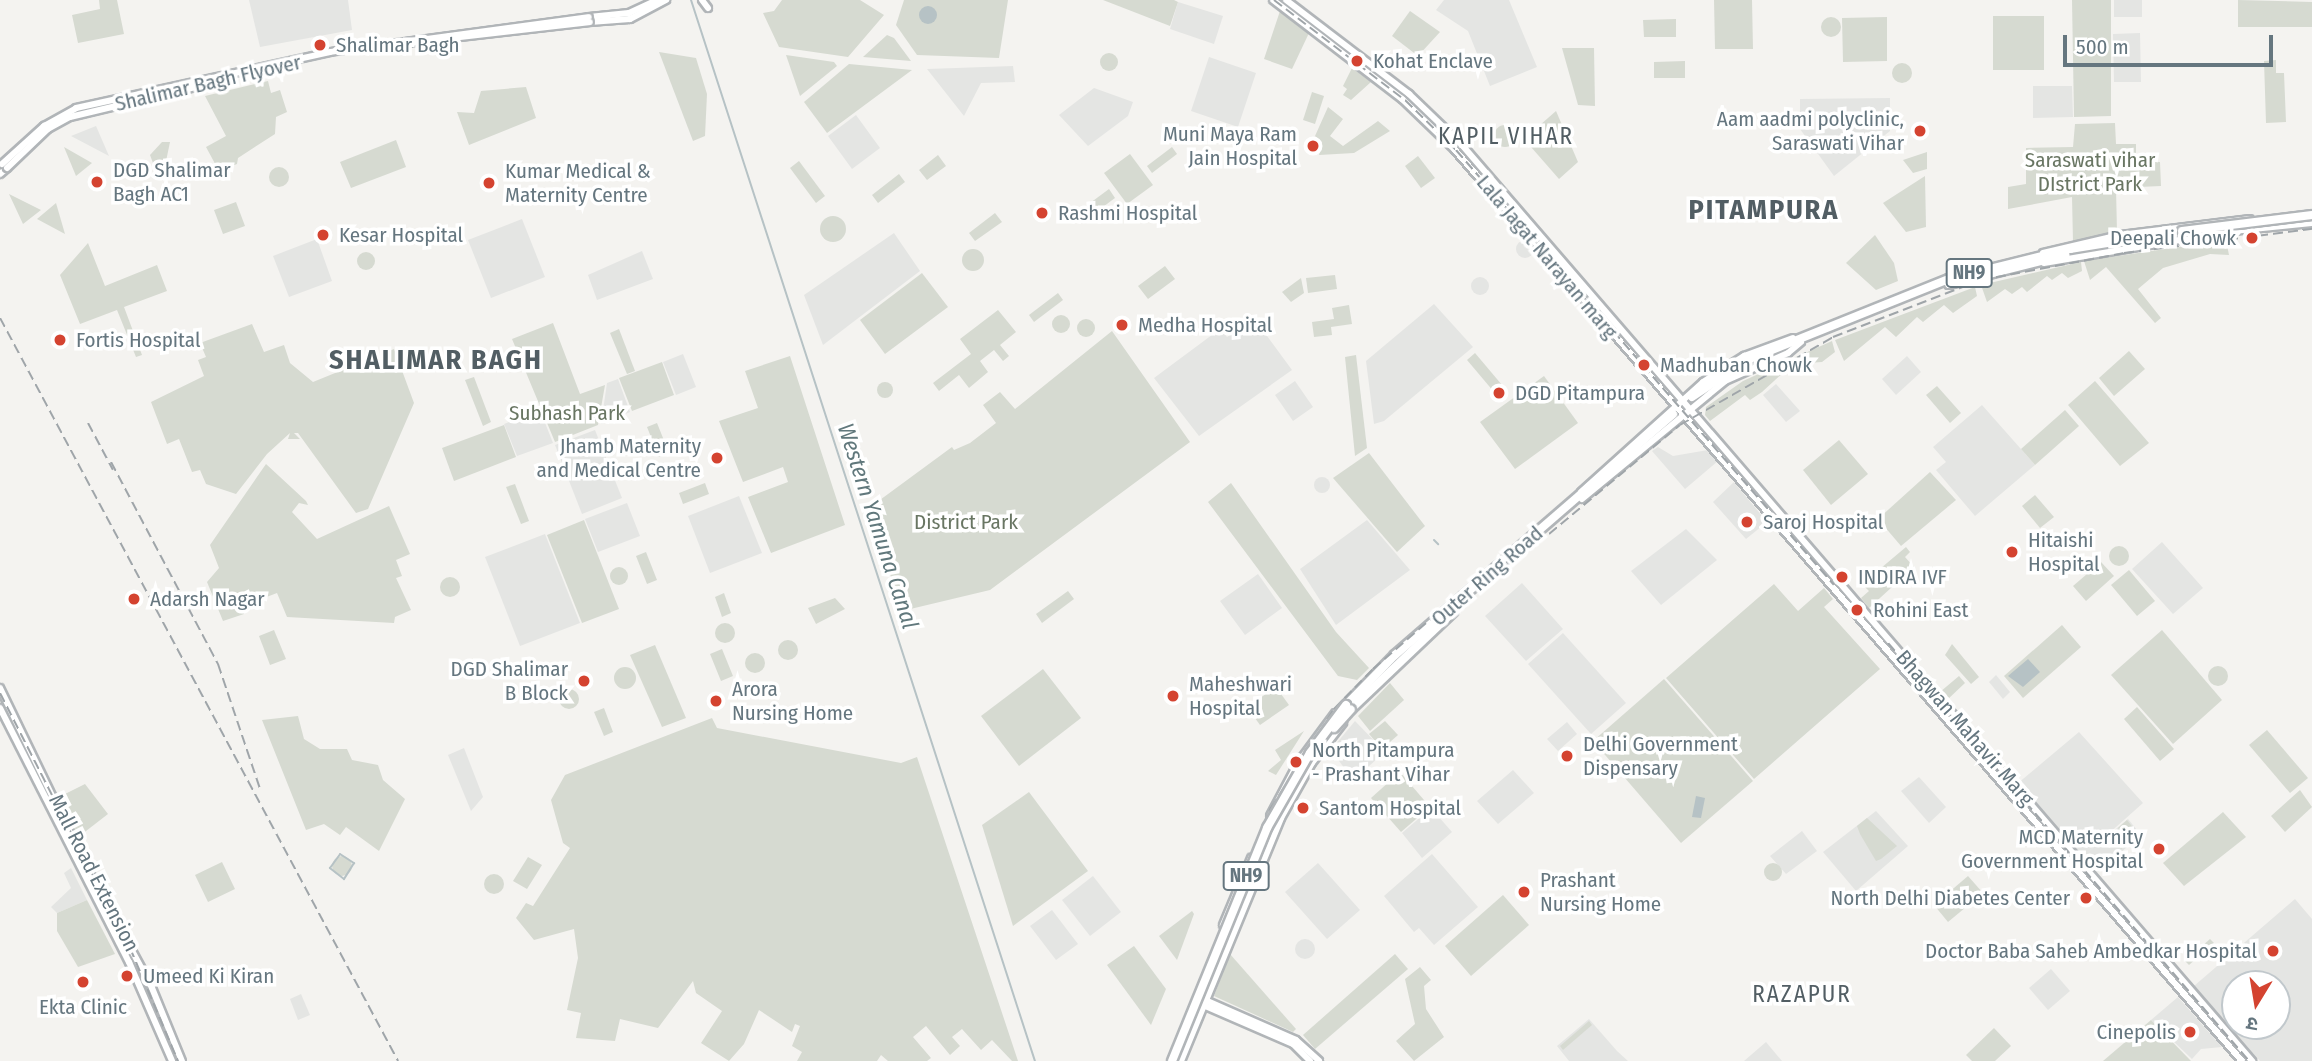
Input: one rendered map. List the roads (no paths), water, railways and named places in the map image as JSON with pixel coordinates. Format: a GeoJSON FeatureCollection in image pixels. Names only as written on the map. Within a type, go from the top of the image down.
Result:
{"type":"FeatureCollection","features":[{"type":"Feature","properties":{"kind":"highway"},"geometry":{"type":"LineString","coordinates":[[1693,396],[1731,373],[1804,338],[1951,284],[2040,264],[2058,254],[2312,218]]}},
{"type":"Feature","properties":{"kind":"highway","name":"NH9"},"geometry":{"type":"LineString","coordinates":[[1804,338],[1949,279],[2032,257],[2312,218]]}},
{"type":"Feature","properties":{"kind":"highway","name":"NH9"},"geometry":{"type":"LineString","coordinates":[[1581,498],[1675,414]]}},
{"type":"Feature","properties":{"kind":"highway","name":"Outer Ring Road"},"geometry":{"type":"LineString","coordinates":[[1176,1056],[1267,828],[1310,753],[1348,707],[1399,657],[1581,498]]}},
{"type":"Feature","properties":{"kind":"main road"},"geometry":{"type":"LineString","coordinates":[[603,19],[629,13],[657,0]]}},
{"type":"Feature","properties":{"kind":"main road"},"geometry":{"type":"LineString","coordinates":[[603,19],[630,19],[666,0]]}},
{"type":"Feature","properties":{"kind":"main road"},"geometry":{"type":"LineString","coordinates":[[702,0],[708,8]]}},
{"type":"Feature","properties":{"kind":"main road","name":"Lala Jagat Narayan marg"},"geometry":{"type":"LineString","coordinates":[[1273,0],[1402,99],[1455,150],[1669,399],[1675,414]]}},
{"type":"Feature","properties":{"kind":"main road","name":"Lala Jagat Narayan marg"},"geometry":{"type":"LineString","coordinates":[[1286,0],[1400,87],[1446,129],[1691,410]]}},
{"type":"Feature","properties":{"kind":"main road","name":"Shalimar Bagh Flyover"},"geometry":{"type":"LineString","coordinates":[[0,174],[3,166],[44,126],[76,108],[330,52],[603,19]]}},
{"type":"Feature","properties":{"kind":"main road"},"geometry":{"type":"LineString","coordinates":[[2292,214],[2293,225]]}},
{"type":"Feature","properties":{"kind":"main road"},"geometry":{"type":"LineString","coordinates":[[2032,257],[2076,243],[2205,224],[2292,214],[2312,218]]}},
{"type":"Feature","properties":{"kind":"main road"},"geometry":{"type":"LineString","coordinates":[[2040,264],[2207,235],[2293,225],[2312,218]]}},
{"type":"Feature","properties":{"kind":"main road"},"geometry":{"type":"LineString","coordinates":[[2205,224],[2207,235]]}},
{"type":"Feature","properties":{"kind":"main road"},"geometry":{"type":"LineString","coordinates":[[1633,442],[1675,414],[1691,410],[1725,381],[1788,353],[1804,338]]}},
{"type":"Feature","properties":{"kind":"main road"},"geometry":{"type":"LineString","coordinates":[[1722,391],[1725,381]]}},
{"type":"Feature","properties":{"kind":"main road"},"geometry":{"type":"LineString","coordinates":[[1675,390],[1693,396]]}},
{"type":"Feature","properties":{"kind":"main road"},"geometry":{"type":"LineString","coordinates":[[1675,414],[1682,399],[1693,396]]}},
{"type":"Feature","properties":{"kind":"main road"},"geometry":{"type":"LineString","coordinates":[[1581,498],[1586,484],[1633,442],[1672,410],[1678,417],[1675,414]]}},
{"type":"Feature","properties":{"kind":"main road","name":"Bhagwan Mahavir Marg"},"geometry":{"type":"LineString","coordinates":[[1691,410],[2152,950],[2242,1061]]}},
{"type":"Feature","properties":{"kind":"main road"},"geometry":{"type":"LineString","coordinates":[[1675,414],[1694,427]]}},
{"type":"Feature","properties":{"kind":"main road","name":"Bhagwan Mahavir Marg"},"geometry":{"type":"LineString","coordinates":[[1675,414],[1694,427],[1993,773],[2185,983],[2252,1061]]}},
{"type":"Feature","properties":{"kind":"main road","name":"Outer Ring Road"},"geometry":{"type":"LineString","coordinates":[[1176,1056],[1215,948],[1263,831],[1294,770],[1355,691],[1399,657]]}},
{"type":"Feature","properties":{"kind":"main road","name":"Outer Ring Road"},"geometry":{"type":"LineString","coordinates":[[1176,1056],[1204,1002],[1273,836],[1304,777],[1351,713],[1399,657]]}},
{"type":"Feature","properties":{"kind":"main road","name":"Mall Road Extension"},"geometry":{"type":"LineString","coordinates":[[0,688],[143,970],[182,1061]]}},
{"type":"Feature","properties":{"kind":"main road"},"geometry":{"type":"LineString","coordinates":[[0,708],[7,729],[141,987],[172,1061]]}},
{"type":"Feature","properties":{"kind":"main road"},"geometry":{"type":"LineString","coordinates":[[7,729],[19,726]]}},
{"type":"Feature","properties":{"kind":"main road"},"geometry":{"type":"LineString","coordinates":[[1294,770],[1304,777]]}},
{"type":"Feature","properties":{"kind":"main road"},"geometry":{"type":"LineString","coordinates":[[42,792],[50,789]]}},
{"type":"Feature","properties":{"kind":"main road"},"geometry":{"type":"LineString","coordinates":[[1263,831],[1273,836]]}},
{"type":"Feature","properties":{"kind":"main road"},"geometry":{"type":"LineString","coordinates":[[1215,948],[1224,952]]}},
{"type":"Feature","properties":{"kind":"main road"},"geometry":{"type":"LineString","coordinates":[[143,970],[157,979]]}},
{"type":"Feature","properties":{"kind":"main road"},"geometry":{"type":"LineString","coordinates":[[158,992],[158,1003]]}},
{"type":"Feature","properties":{"kind":"main road"},"geometry":{"type":"LineString","coordinates":[[1204,1002],[1296,1040],[1319,1061]]}},
{"type":"Feature","properties":{"kind":"main road"},"geometry":{"type":"LineString","coordinates":[[1264,1028],[1293,1044],[1310,1061]]}},
{"type":"Feature","properties":{"kind":"waterway","name":"Western Yamuna Canal"},"geometry":{"type":"LineString","coordinates":[[691,0],[1035,1061]]}},
{"type":"Feature","properties":{"kind":"waterway"},"geometry":{"type":"LineString","coordinates":[[1434,540],[1438,544]]}},
{"type":"Feature","properties":{"kind":"waterway"},"geometry":{"type":"LineString","coordinates":[[340,854],[354,863],[344,879],[330,868],[340,854]]}},
{"type":"Feature","properties":{"kind":"tunnel"},"geometry":{"type":"LineString","coordinates":[[1675,417],[1695,400]]}},
{"type":"Feature","properties":{"kind":"railway"},"geometry":{"type":"LineString","coordinates":[[1274,0],[1405,100],[1456,150],[1834,585]]}},
{"type":"Feature","properties":{"kind":"railway"},"geometry":{"type":"LineString","coordinates":[[1167,1061],[1271,808],[1334,709],[1373,669],[1462,592],[1549,534],[1680,425],[1833,337],[1981,280],[2124,253],[2312,229]]}},
{"type":"Feature","properties":{"kind":"railway"},"geometry":{"type":"LineString","coordinates":[[0,318],[398,1061]]}},
{"type":"Feature","properties":{"kind":"railway"},"geometry":{"type":"LineString","coordinates":[[88,423],[113,470]]}},
{"type":"Feature","properties":{"kind":"railway"},"geometry":{"type":"LineString","coordinates":[[111,462],[218,664],[260,789]]}},
{"type":"Feature","properties":{"kind":"railway"},"geometry":{"type":"LineString","coordinates":[[1888,643],[2249,1061]]}},
{"type":"Feature","properties":{"kind":"railway"},"geometry":{"type":"LineString","coordinates":[[0,693],[130,948],[178,1061]]}},
{"type":"Feature","properties":{"kind":"place","name":"Shalimar Bagh"},"geometry":{"type":"Point","coordinates":[320,45]}},
{"type":"Feature","properties":{"kind":"place","name":"Kohat Enclave"},"geometry":{"type":"Point","coordinates":[1357,61]}},
{"type":"Feature","properties":{"kind":"place","name":"Aam aadmi polyclinic, Saraswati Vihar"},"geometry":{"type":"Point","coordinates":[1920,131]}},
{"type":"Feature","properties":{"kind":"place","name":"Muni Maya Ram Jain Hospital"},"geometry":{"type":"Point","coordinates":[1313,146]}},
{"type":"Feature","properties":{"kind":"place","name":"DGD Shalimar Bagh AC1"},"geometry":{"type":"Point","coordinates":[97,182]}},
{"type":"Feature","properties":{"kind":"place","name":"Kumar Medical & Maternity Centre"},"geometry":{"type":"Point","coordinates":[489,183]}},
{"type":"Feature","properties":{"kind":"place","name":"Rashmi Hospital"},"geometry":{"type":"Point","coordinates":[1042,213]}},
{"type":"Feature","properties":{"kind":"place","name":"Kesar Hospital"},"geometry":{"type":"Point","coordinates":[323,235]}},
{"type":"Feature","properties":{"kind":"place","name":"Deepali Chowk"},"geometry":{"type":"Point","coordinates":[2252,238]}},
{"type":"Feature","properties":{"kind":"place","name":"Medha Hospital"},"geometry":{"type":"Point","coordinates":[1122,325]}},
{"type":"Feature","properties":{"kind":"place","name":"Fortis Hospital"},"geometry":{"type":"Point","coordinates":[60,340]}},
{"type":"Feature","properties":{"kind":"place","name":"Madhuban Chowk"},"geometry":{"type":"Point","coordinates":[1644,365]}},
{"type":"Feature","properties":{"kind":"place","name":"DGD Pitampura"},"geometry":{"type":"Point","coordinates":[1499,393]}},
{"type":"Feature","properties":{"kind":"place","name":"Jhamb Maternity and Medical Centre"},"geometry":{"type":"Point","coordinates":[717,458]}},
{"type":"Feature","properties":{"kind":"place","name":"Saroj Hospital"},"geometry":{"type":"Point","coordinates":[1747,522]}},
{"type":"Feature","properties":{"kind":"place","name":"Hitaishi Hospital"},"geometry":{"type":"Point","coordinates":[2012,552]}},
{"type":"Feature","properties":{"kind":"place","name":"INDIRA IVF"},"geometry":{"type":"Point","coordinates":[1842,577]}},
{"type":"Feature","properties":{"kind":"place","name":"Adarsh Nagar"},"geometry":{"type":"Point","coordinates":[134,599]}},
{"type":"Feature","properties":{"kind":"place","name":"Rohini East"},"geometry":{"type":"Point","coordinates":[1857,610]}},
{"type":"Feature","properties":{"kind":"place","name":"DGD Shalimar B Block"},"geometry":{"type":"Point","coordinates":[584,681]}},
{"type":"Feature","properties":{"kind":"place","name":"Maheshwari Hospital"},"geometry":{"type":"Point","coordinates":[1173,696]}},
{"type":"Feature","properties":{"kind":"place","name":"Arora Nursing Home"},"geometry":{"type":"Point","coordinates":[716,701]}},
{"type":"Feature","properties":{"kind":"place","name":"Delhi Government Dispensary"},"geometry":{"type":"Point","coordinates":[1567,756]}},
{"type":"Feature","properties":{"kind":"place","name":"North Pitampura - Prashant Vihar"},"geometry":{"type":"Point","coordinates":[1296,762]}},
{"type":"Feature","properties":{"kind":"place","name":"Santom Hospital"},"geometry":{"type":"Point","coordinates":[1303,808]}},
{"type":"Feature","properties":{"kind":"place","name":"MCD Maternity Government Hospital"},"geometry":{"type":"Point","coordinates":[2159,849]}},
{"type":"Feature","properties":{"kind":"place","name":"Prashant Nursing Home"},"geometry":{"type":"Point","coordinates":[1524,892]}},
{"type":"Feature","properties":{"kind":"place","name":"North Delhi Diabetes Center"},"geometry":{"type":"Point","coordinates":[2086,898]}},
{"type":"Feature","properties":{"kind":"place","name":"Doctor Baba Saheb Ambedkar Hospital"},"geometry":{"type":"Point","coordinates":[2273,951]}},
{"type":"Feature","properties":{"kind":"place","name":"Umeed Ki Kiran"},"geometry":{"type":"Point","coordinates":[127,976]}},
{"type":"Feature","properties":{"kind":"place","name":"Ekta Clinic"},"geometry":{"type":"Point","coordinates":[83,982]}},
{"type":"Feature","properties":{"kind":"place","name":"Cinepolis"},"geometry":{"type":"Point","coordinates":[2190,1032]}},
{"type":"Feature","properties":{"kind":"district","name":"KAPIL VIHAR"},"geometry":{"type":"Point","coordinates":[1506,136]}},
{"type":"Feature","properties":{"kind":"district","name":"PITAMPURA"},"geometry":{"type":"Point","coordinates":[1764,210]}},
{"type":"Feature","properties":{"kind":"district","name":"SHALIMAR BAGH"},"geometry":{"type":"Point","coordinates":[436,360]}},
{"type":"Feature","properties":{"kind":"district","name":"RAZAPUR"},"geometry":{"type":"Point","coordinates":[1802,994]}},
{"type":"Feature","properties":{"kind":"park label","name":"Saraswati vihar DIstrict Park"},"geometry":{"type":"Point","coordinates":[2090,172]}},
{"type":"Feature","properties":{"kind":"park label","name":"Subhash Park"},"geometry":{"type":"Point","coordinates":[567,413]}},
{"type":"Feature","properties":{"kind":"park label","name":"District Park"},"geometry":{"type":"Point","coordinates":[966,522]}}]}
